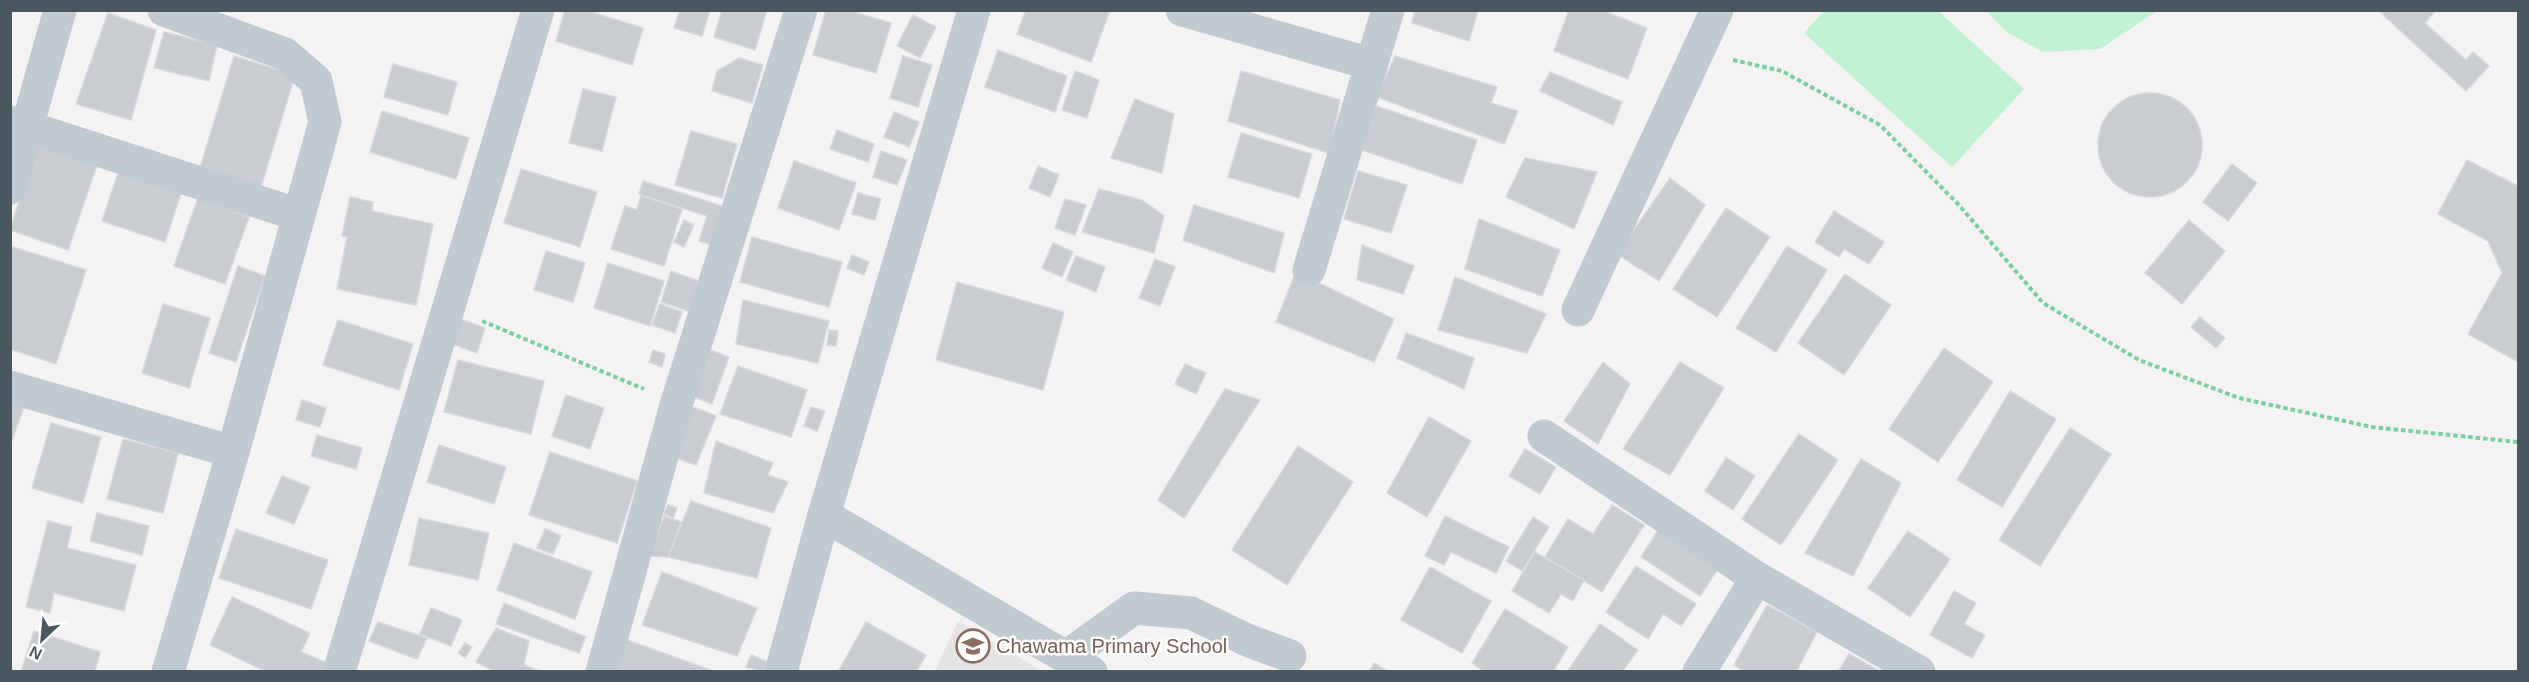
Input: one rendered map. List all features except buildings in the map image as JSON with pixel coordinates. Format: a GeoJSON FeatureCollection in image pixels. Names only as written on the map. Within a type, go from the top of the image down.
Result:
{"type":"FeatureCollection","features":[{"type":"Feature","properties":{"kind":"street"},"geometry":{"type":"LineString","coordinates":[[10,188],[19,125],[60,10]]}},
{"type":"Feature","properties":{"kind":"street"},"geometry":{"type":"LineString","coordinates":[[164,10],[285,54],[316,81],[325,122],[233,452],[168,672]]}},
{"type":"Feature","properties":{"kind":"street"},"geometry":{"type":"LineString","coordinates":[[339,672],[538,10]]}},
{"type":"Feature","properties":{"kind":"street"},"geometry":{"type":"LineString","coordinates":[[602,672],[677,402],[801,10]]}},
{"type":"Feature","properties":{"kind":"street"},"geometry":{"type":"LineString","coordinates":[[781,672],[824,515],[974,10]]}},
{"type":"Feature","properties":{"kind":"street"},"geometry":{"type":"LineString","coordinates":[[1182,10],[1371,64]]}},
{"type":"Feature","properties":{"kind":"street"},"geometry":{"type":"LineString","coordinates":[[1310,270],[1388,10]]}},
{"type":"Feature","properties":{"kind":"street"},"geometry":{"type":"LineString","coordinates":[[1578,310],[1717,10]]}},
{"type":"Feature","properties":{"kind":"street"},"geometry":{"type":"LineString","coordinates":[[19,125],[299,214]]}},
{"type":"Feature","properties":{"kind":"street"},"geometry":{"type":"LineString","coordinates":[[10,387],[233,452]]}},
{"type":"Feature","properties":{"kind":"street"},"geometry":{"type":"LineString","coordinates":[[1544,436],[1757,578],[1919,672]]}},
{"type":"Feature","properties":{"kind":"street"},"geometry":{"type":"LineString","coordinates":[[824,515],[1078,664],[1134,608],[1191,613],[1247,640],[1290,656]]}},
{"type":"Feature","properties":{"kind":"street"},"geometry":{"type":"LineString","coordinates":[[1699,672],[1757,578]]}},
{"type":"Feature","properties":{"kind":"path"},"geometry":{"type":"LineString","coordinates":[[1698,52],[1782,71],[1880,125],[1958,204],[2043,303],[2139,360],[2239,398],[2372,427],[2518,442]]}},
{"type":"Feature","properties":{"kind":"path"},"geometry":{"type":"LineString","coordinates":[[448,307],[677,402]]}},
{"type":"Feature","properties":{"kind":"shaded area","name":"Chawama Primary School"},"geometry":{"type":"Polygon","coordinates":[[[958,621],[1042,671],[935,671],[958,621]]]}},
{"type":"Feature","properties":{"kind":"green space"},"geometry":{"type":"Polygon","coordinates":[[[1825,10],[1938,11],[2024,89],[1952,167],[1804,33],[1825,10]]]}},
{"type":"Feature","properties":{"kind":"green space"},"geometry":{"type":"Polygon","coordinates":[[[1986,11],[2157,11],[2100,49],[2043,52],[2008,33],[1986,11]]]}},
{"type":"Feature","properties":{"kind":"place","name":"Chawama Primary School"},"geometry":{"type":"Point","coordinates":[973,646]}}]}
